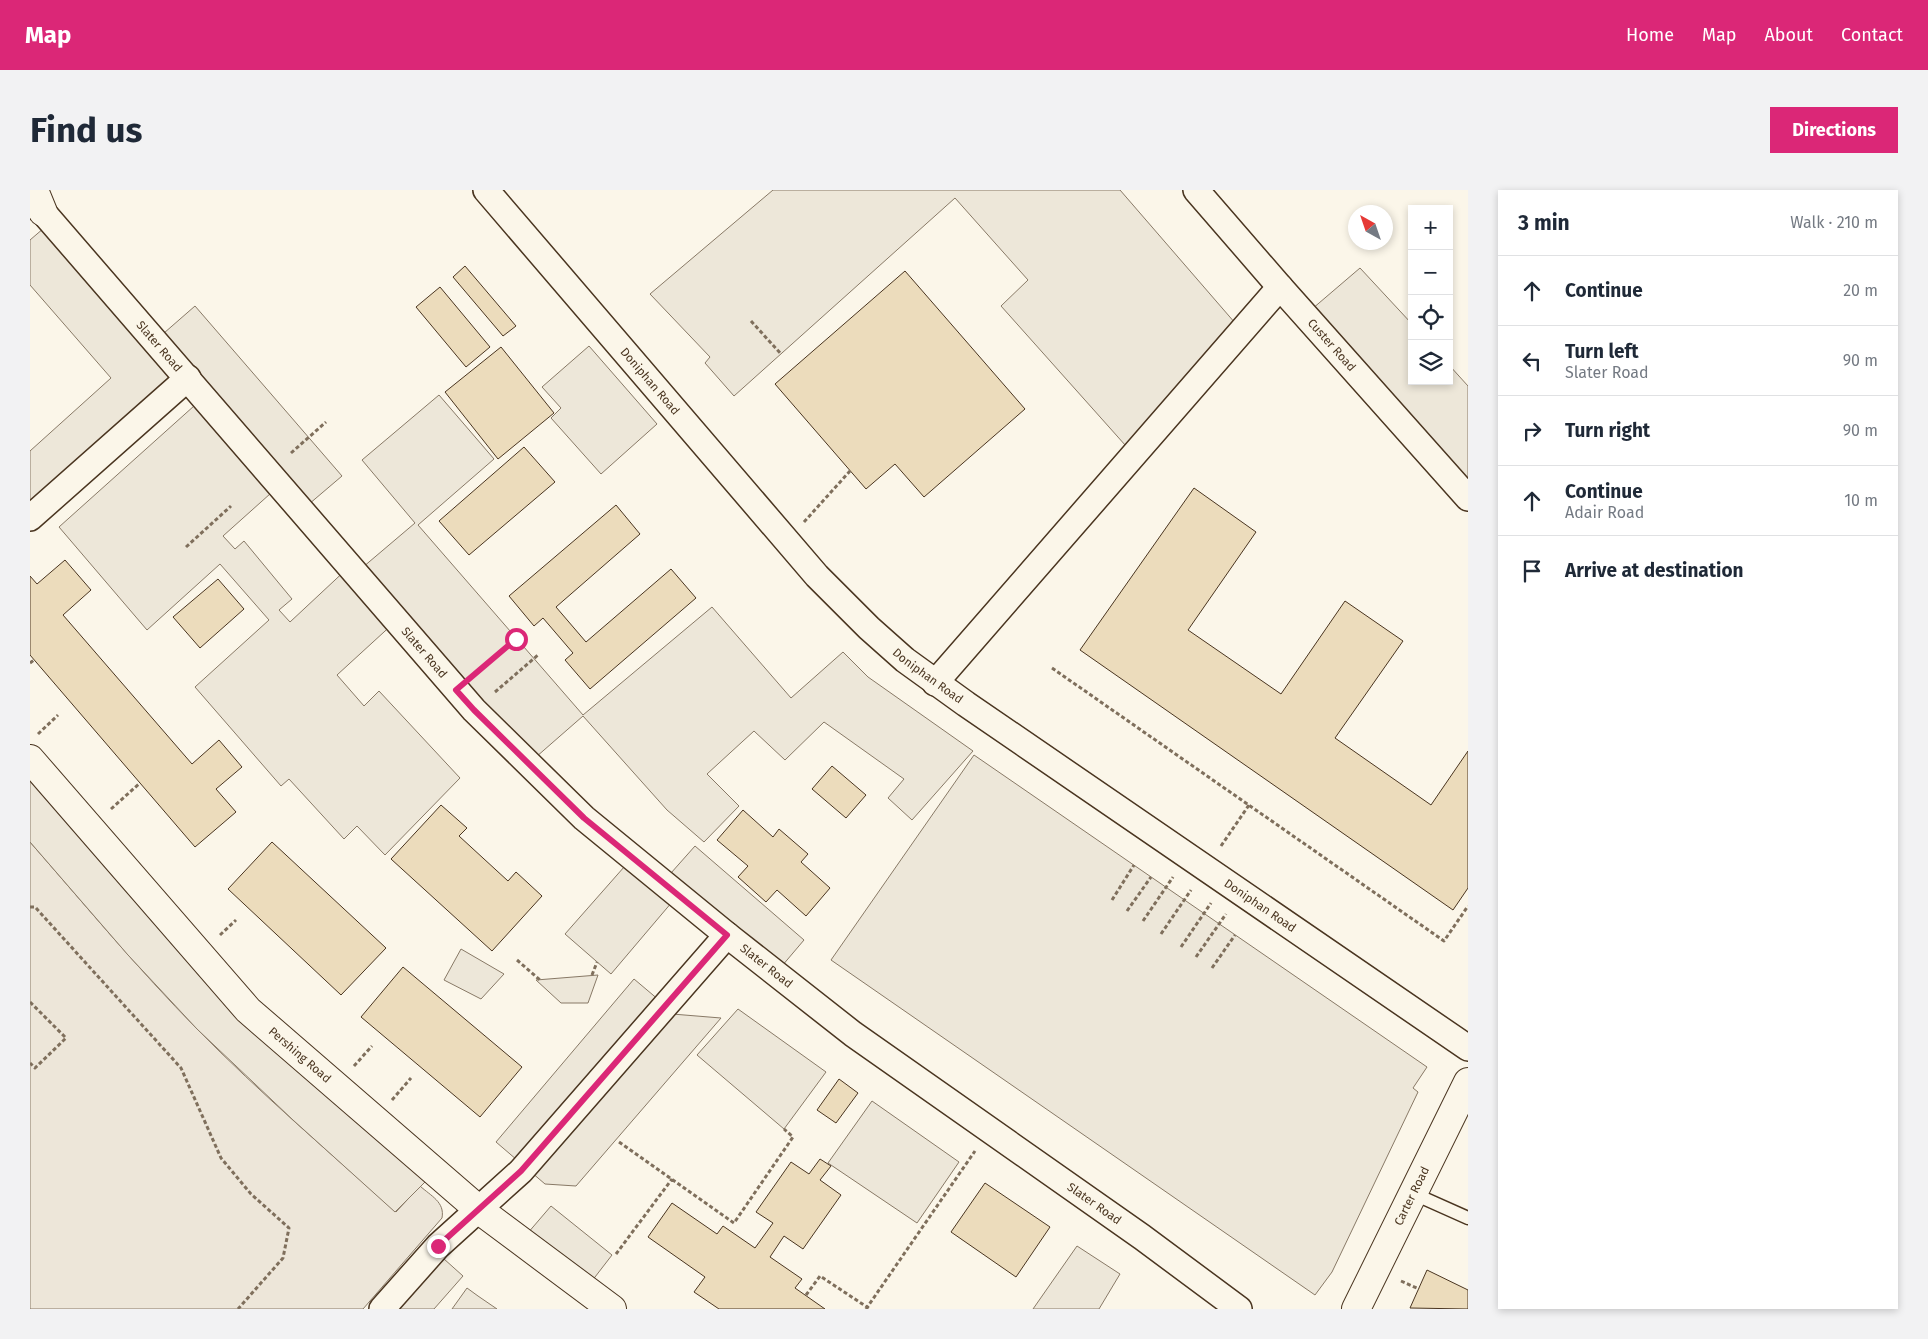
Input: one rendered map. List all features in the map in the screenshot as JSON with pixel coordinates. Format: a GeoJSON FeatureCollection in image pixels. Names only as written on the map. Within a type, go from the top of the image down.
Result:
{"type":"FeatureCollection","features":[{"type":"Feature","properties":{"kind":"street","name":"Doniphan Road"},"geometry":{"type":"LineString","coordinates":[[486,190],[816,576],[905,660],[935,683],[1468,1048]]}},
{"type":"Feature","properties":{"kind":"street","name":"Custer Road"},"geometry":{"type":"LineString","coordinates":[[1196,190],[1468,498]]}},
{"type":"Feature","properties":{"kind":"street","name":"Slater Road"},"geometry":{"type":"LineString","coordinates":[[36,201],[456,690],[584,818],[727,935],[856,1036],[1142,1237],[1239,1309]]}},
{"type":"Feature","properties":{"kind":"street"},"geometry":{"type":"LineString","coordinates":[[935,683],[1280,287]]}},
{"type":"Feature","properties":{"kind":"street"},"geometry":{"type":"LineString","coordinates":[[30,518],[188,378]]}},
{"type":"Feature","properties":{"kind":"street","name":"Pershing Road"},"geometry":{"type":"LineString","coordinates":[[33,747],[90,828],[248,1010],[478,1209],[612,1309]]}},
{"type":"Feature","properties":{"kind":"street"},"geometry":{"type":"LineString","coordinates":[[382,1309],[434,1250],[478,1209],[509,1184],[521,1171],[727,935]]}},
{"type":"Feature","properties":{"kind":"street","name":"Carter Road"},"geometry":{"type":"LineString","coordinates":[[1356,1309],[1468,1082]]}},
{"type":"Feature","properties":{"kind":"lane"},"geometry":{"type":"LineString","coordinates":[[1412,1193],[1468,1218]]}},
{"type":"Feature","properties":{"kind":"path"},"geometry":{"type":"LineString","coordinates":[[751,321],[780,354]]}},
{"type":"Feature","properties":{"kind":"path"},"geometry":{"type":"LineString","coordinates":[[291,453],[326,422]]}},
{"type":"Feature","properties":{"kind":"path"},"geometry":{"type":"LineString","coordinates":[[787,541],[850,471]]}},
{"type":"Feature","properties":{"kind":"path"},"geometry":{"type":"LineString","coordinates":[[186,547],[231,506]]}},
{"type":"Feature","properties":{"kind":"path"},"geometry":{"type":"LineString","coordinates":[[456,690],[521,635]]}},
{"type":"Feature","properties":{"kind":"path"},"geometry":{"type":"LineString","coordinates":[[474,710],[538,655]]}},
{"type":"Feature","properties":{"kind":"path"},"geometry":{"type":"LineString","coordinates":[[30,663],[34,660]]}},
{"type":"Feature","properties":{"kind":"path"},"geometry":{"type":"LineString","coordinates":[[1052,668],[1444,941],[1468,906]]}},
{"type":"Feature","properties":{"kind":"path"},"geometry":{"type":"LineString","coordinates":[[33,747],[58,715]]}},
{"type":"Feature","properties":{"kind":"path"},"geometry":{"type":"LineString","coordinates":[[90,828],[140,783]]}},
{"type":"Feature","properties":{"kind":"path"},"geometry":{"type":"LineString","coordinates":[[1143,921],[1188,856]]}},
{"type":"Feature","properties":{"kind":"path"},"geometry":{"type":"LineString","coordinates":[[1112,900],[1134,865]]}},
{"type":"Feature","properties":{"kind":"path"},"geometry":{"type":"LineString","coordinates":[[1127,911],[1151,877]]}},
{"type":"Feature","properties":{"kind":"path"},"geometry":{"type":"LineString","coordinates":[[1181,947],[1233,887]]}},
{"type":"Feature","properties":{"kind":"path"},"geometry":{"type":"LineString","coordinates":[[1196,957],[1233,887]]}},
{"type":"Feature","properties":{"kind":"path"},"geometry":{"type":"LineString","coordinates":[[30,907],[34,907],[181,1068],[221,1158],[251,1194],[289,1228],[283,1258],[238,1309]]}},
{"type":"Feature","properties":{"kind":"path"},"geometry":{"type":"LineString","coordinates":[[1212,968],[1235,935]]}},
{"type":"Feature","properties":{"kind":"path"},"geometry":{"type":"LineString","coordinates":[[517,960],[540,980]]}},
{"type":"Feature","properties":{"kind":"path"},"geometry":{"type":"LineString","coordinates":[[592,975],[597,962]]}},
{"type":"Feature","properties":{"kind":"path"},"geometry":{"type":"LineString","coordinates":[[30,1002],[66,1038],[35,1068],[30,1063]]}},
{"type":"Feature","properties":{"kind":"path"},"geometry":{"type":"LineString","coordinates":[[619,1142],[734,1223],[793,1136],[784,1129]]}},
{"type":"Feature","properties":{"kind":"path"},"geometry":{"type":"LineString","coordinates":[[806,1295],[820,1276],[868,1308],[989,1130]]}},
{"type":"Feature","properties":{"kind":"path"},"geometry":{"type":"LineString","coordinates":[[616,1254],[672,1179]]}},
{"type":"Feature","properties":{"kind":"shaded area"},"geometry":{"type":"Polygon","coordinates":[[[773,190],[1120,190],[1242,331],[1134,455],[1001,306],[1028,280],[955,198],[734,396],[705,363],[710,357],[650,294],[773,190]]]}},
{"type":"Feature","properties":{"kind":"shaded area"},"geometry":{"type":"Polygon","coordinates":[[[51,222],[156,340],[195,306],[342,476],[302,510],[280,485],[223,536],[235,549],[244,541],[292,599],[279,610],[290,622],[350,566],[356,573],[415,523],[362,460],[439,395],[494,459],[418,525],[583,715],[712,607],[791,698],[843,652],[868,677],[973,751],[912,820],[888,798],[904,779],[824,722],[785,760],[754,731],[707,774],[739,806],[704,842],[667,810],[583,716],[528,764],[396,621],[337,675],[364,706],[379,691],[460,778],[385,855],[357,826],[344,839],[289,779],[281,786],[195,687],[269,620],[220,564],[147,630],[59,527],[204,397],[188,378],[30,518],[30,451],[111,378],[30,285],[30,240],[51,222]]]}},
{"type":"Feature","properties":{"kind":"shaded area"},"geometry":{"type":"Polygon","coordinates":[[[1360,268],[1408,320],[1408,385],[1453,385],[1453,369],[1468,386],[1468,498],[1305,315],[1360,268]]]}},
{"type":"Feature","properties":{"kind":"shaded area"},"geometry":{"type":"Polygon","coordinates":[[[589,346],[657,424],[601,474],[551,418],[561,408],[542,387],[589,346]]]}},
{"type":"Feature","properties":{"kind":"shaded area"},"geometry":{"type":"Polygon","coordinates":[[[974,755],[1427,1067],[1413,1088],[1418,1092],[1332,1272],[1315,1295],[831,960],[974,755]]]}},
{"type":"Feature","properties":{"kind":"shaded area"},"geometry":{"type":"Polygon","coordinates":[[[30,759],[248,1010],[435,1172],[395,1212],[293,1120],[197,1029],[128,955],[30,842],[30,759]]]}},
{"type":"Feature","properties":{"kind":"shaded area"},"geometry":{"type":"Polygon","coordinates":[[[30,842],[133,960],[197,1029],[270,1099],[396,1212],[420,1186],[439,1203],[442,1218],[363,1309],[30,1309],[30,842]]]}},
{"type":"Feature","properties":{"kind":"shaded area"},"geometry":{"type":"Polygon","coordinates":[[[695,846],[804,940],[776,973],[678,895],[611,974],[565,934],[632,858],[663,882],[695,846]]]}},
{"type":"Feature","properties":{"kind":"shaded area"},"geometry":{"type":"Polygon","coordinates":[[[461,949],[504,974],[481,999],[444,980],[461,949]]]}},
{"type":"Feature","properties":{"kind":"shaded area"},"geometry":{"type":"Polygon","coordinates":[[[598,975],[588,1003],[561,1003],[536,980],[598,975]]]}},
{"type":"Feature","properties":{"kind":"shaded area"},"geometry":{"type":"Polygon","coordinates":[[[634,979],[666,1006],[660,1013],[721,1018],[576,1186],[545,1184],[496,1142],[634,979]]]}},
{"type":"Feature","properties":{"kind":"shaded area"},"geometry":{"type":"Polygon","coordinates":[[[738,1009],[826,1072],[784,1129],[697,1055],[738,1009]]]}},
{"type":"Feature","properties":{"kind":"shaded area"},"geometry":{"type":"Polygon","coordinates":[[[872,1101],[959,1162],[917,1223],[828,1163],[872,1101]]]}},
{"type":"Feature","properties":{"kind":"shaded area"},"geometry":{"type":"Polygon","coordinates":[[[551,1206],[612,1255],[585,1290],[521,1241],[551,1206]]]}},
{"type":"Feature","properties":{"kind":"shaded area"},"geometry":{"type":"Polygon","coordinates":[[[1077,1246],[1120,1274],[1099,1309],[1033,1309],[1077,1246]]]}},
{"type":"Feature","properties":{"kind":"shaded area"},"geometry":{"type":"Polygon","coordinates":[[[434,1250],[463,1276],[434,1309],[382,1309],[434,1250]]]}},
{"type":"Feature","properties":{"kind":"shaded area"},"geometry":{"type":"Polygon","coordinates":[[[467,1288],[478,1296],[497,1309],[452,1309],[467,1288]]]}},
{"type":"Feature","properties":{"kind":"building"},"geometry":{"type":"Polygon","coordinates":[[[465,266],[516,326],[503,336],[453,277],[465,266]]]}},
{"type":"Feature","properties":{"kind":"building"},"geometry":{"type":"Polygon","coordinates":[[[905,271],[1025,409],[924,497],[895,464],[866,489],[775,384],[905,271]]]}},
{"type":"Feature","properties":{"kind":"building"},"geometry":{"type":"Polygon","coordinates":[[[440,287],[490,347],[466,367],[416,307],[440,287]]]}},
{"type":"Feature","properties":{"kind":"building"},"geometry":{"type":"Polygon","coordinates":[[[501,347],[554,413],[498,459],[445,392],[501,347]]]}},
{"type":"Feature","properties":{"kind":"building"},"geometry":{"type":"Polygon","coordinates":[[[524,447],[555,482],[469,555],[439,521],[524,447]]]}},
{"type":"Feature","properties":{"kind":"building"},"geometry":{"type":"Polygon","coordinates":[[[1194,488],[1256,532],[1188,630],[1281,694],[1345,601],[1403,641],[1335,738],[1431,805],[1468,751],[1468,888],[1453,910],[1080,650],[1194,488]]]}},
{"type":"Feature","properties":{"kind":"building"},"geometry":{"type":"Polygon","coordinates":[[[616,505],[640,534],[556,607],[586,642],[671,569],[696,598],[590,689],[565,660],[573,653],[543,618],[534,626],[509,596],[616,505]]]}},
{"type":"Feature","properties":{"kind":"building"},"geometry":{"type":"Polygon","coordinates":[[[65,560],[91,590],[63,615],[192,764],[219,740],[242,767],[216,789],[236,812],[195,847],[30,655],[30,576],[37,584],[65,560]]]}},
{"type":"Feature","properties":{"kind":"building"},"geometry":{"type":"Polygon","coordinates":[[[218,579],[244,609],[200,648],[173,617],[218,579]]]}},
{"type":"Feature","properties":{"kind":"building"},"geometry":{"type":"Polygon","coordinates":[[[832,766],[866,795],[846,818],[812,789],[832,766]]]}},
{"type":"Feature","properties":{"kind":"building"},"geometry":{"type":"Polygon","coordinates":[[[441,805],[467,828],[459,836],[508,881],[516,872],[542,896],[492,951],[391,859],[441,805]]]}},
{"type":"Feature","properties":{"kind":"building"},"geometry":{"type":"Polygon","coordinates":[[[743,810],[773,837],[779,829],[808,854],[801,862],[830,888],[806,916],[777,890],[766,902],[738,877],[748,866],[717,840],[743,810]]]}},
{"type":"Feature","properties":{"kind":"building"},"geometry":{"type":"Polygon","coordinates":[[[272,842],[386,948],[341,995],[228,889],[272,842]]]}},
{"type":"Feature","properties":{"kind":"building"},"geometry":{"type":"Polygon","coordinates":[[[403,967],[522,1067],[480,1117],[361,1017],[403,967]]]}},
{"type":"Feature","properties":{"kind":"building"},"geometry":{"type":"Polygon","coordinates":[[[839,1079],[858,1093],[836,1123],[817,1110],[839,1079]]]}},
{"type":"Feature","properties":{"kind":"building"},"geometry":{"type":"Polygon","coordinates":[[[820,1159],[831,1166],[820,1180],[841,1195],[803,1249],[784,1236],[770,1257],[802,1279],[795,1288],[825,1309],[719,1309],[694,1292],[705,1277],[648,1237],[672,1203],[717,1234],[723,1226],[755,1248],[773,1223],[756,1212],[791,1162],[809,1174],[820,1159]]]}},
{"type":"Feature","properties":{"kind":"building"},"geometry":{"type":"Polygon","coordinates":[[[985,1183],[1050,1227],[1016,1277],[951,1232],[985,1183]]]}},
{"type":"Feature","properties":{"kind":"building"},"geometry":{"type":"Polygon","coordinates":[[[1427,1270],[1468,1290],[1468,1309],[1410,1308],[1427,1270]]]}},
{"type":"Feature","properties":{"kind":"route"},"geometry":{"type":"LineString","coordinates":[[438,1246],[478,1209],[509,1184],[727,935],[584,818],[456,690],[516,639]]}}]}
